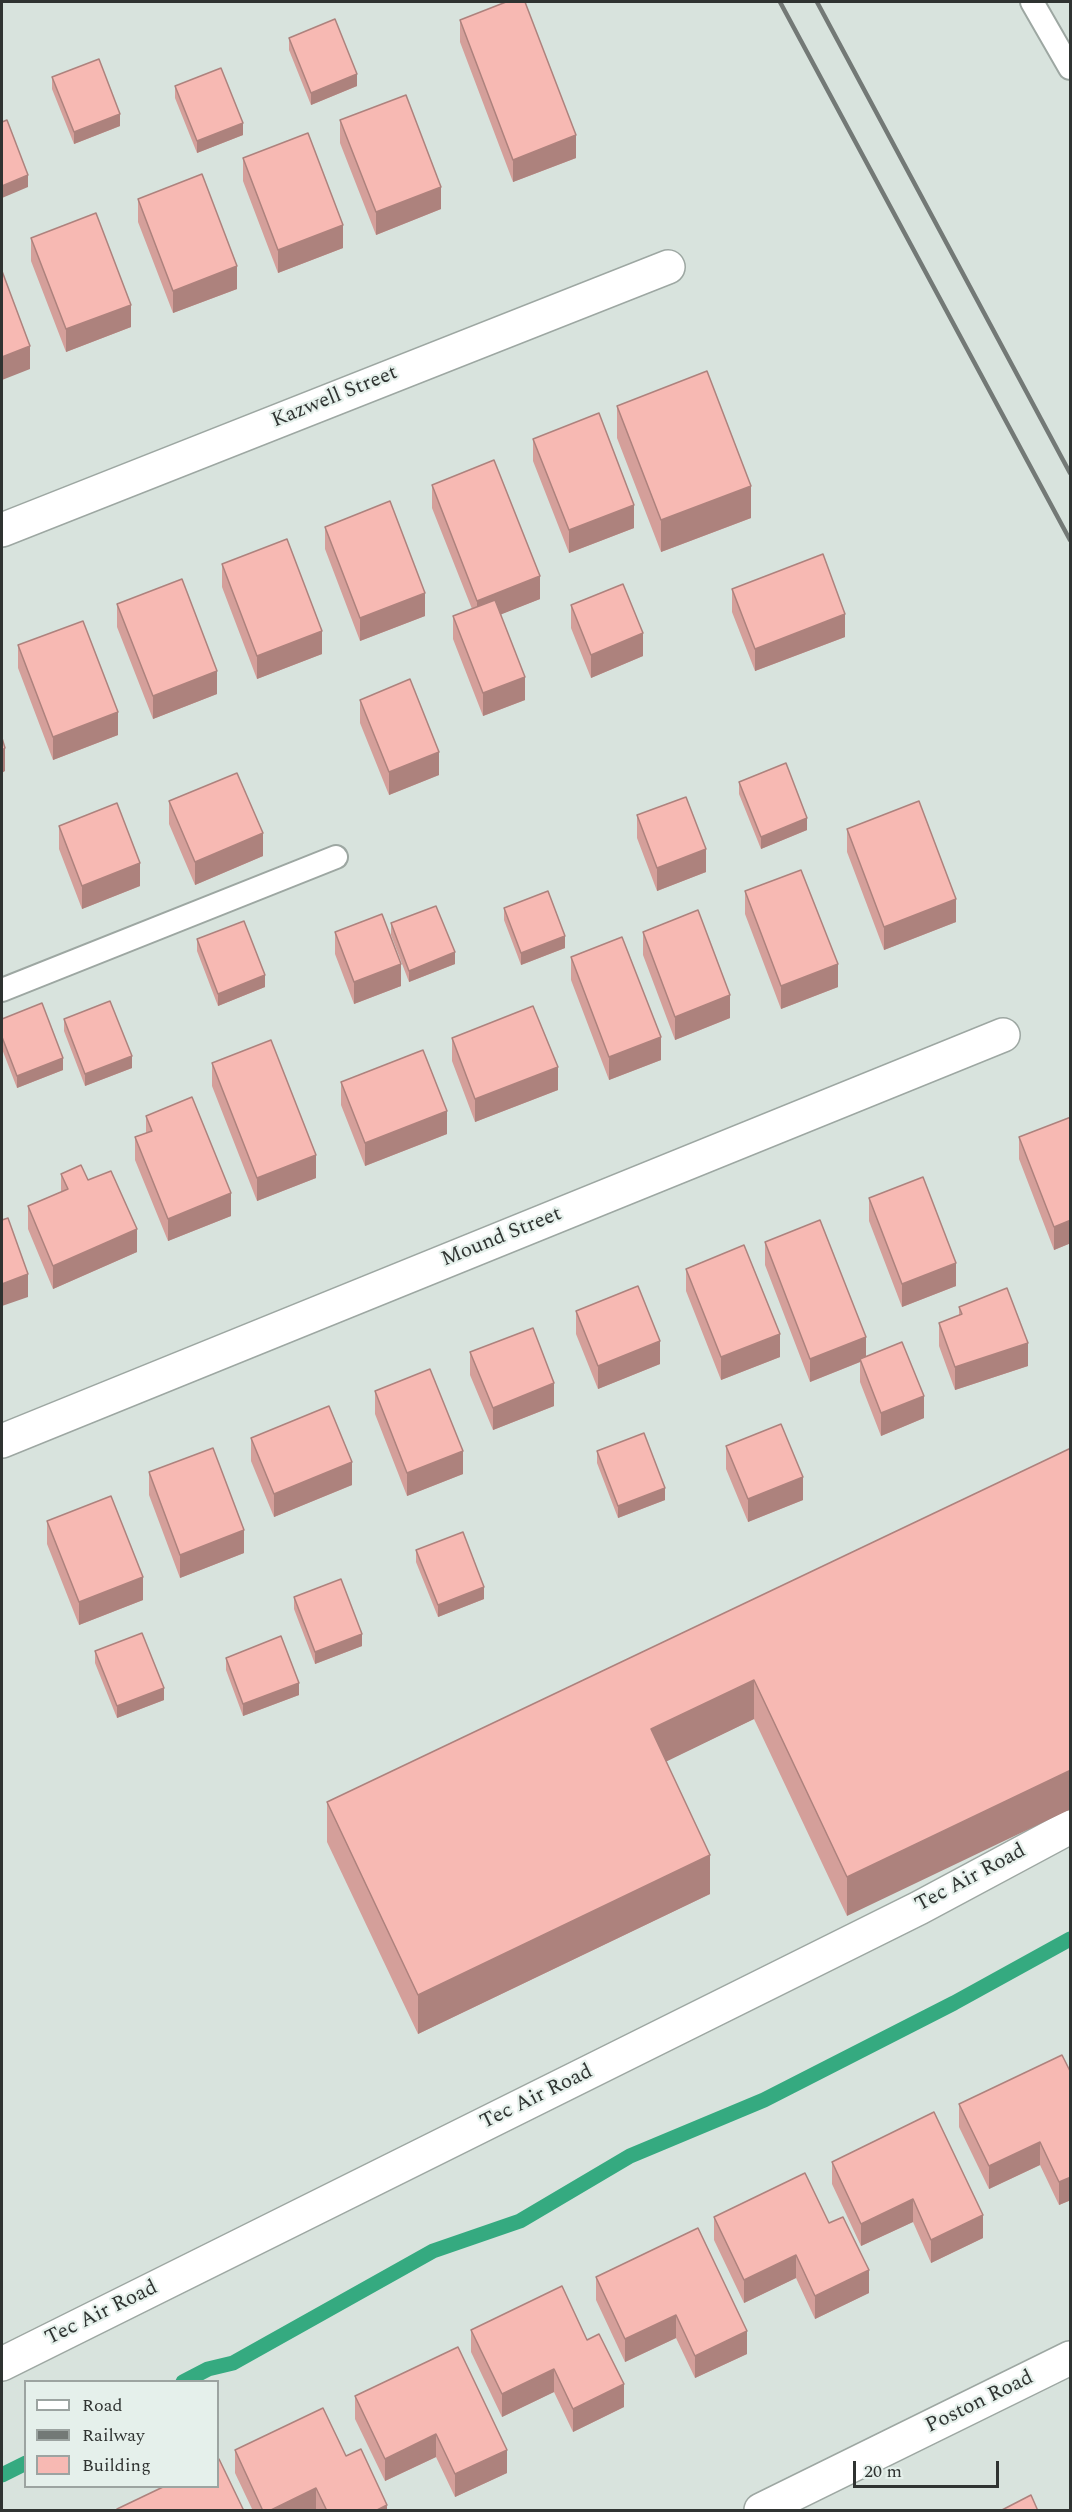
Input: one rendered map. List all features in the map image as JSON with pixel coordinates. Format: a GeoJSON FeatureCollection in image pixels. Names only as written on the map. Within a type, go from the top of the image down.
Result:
{"type":"FeatureCollection","features":[{"type":"Feature","properties":{"kind":"street","name":"Kazwell Street"},"geometry":{"type":"LineString","coordinates":[[2,530],[668,267]]}},
{"type":"Feature","properties":{"kind":"street","name":"Mound Street"},"geometry":{"type":"LineString","coordinates":[[2,1441],[1003,1035]]}},
{"type":"Feature","properties":{"kind":"street","name":"Tec Air Road"},"geometry":{"type":"LineString","coordinates":[[2,2364],[919,1908],[1071,1827]]}},
{"type":"Feature","properties":{"kind":"street","name":"Poston Road"},"geometry":{"type":"LineString","coordinates":[[761,2511],[1071,2358]]}},
{"type":"Feature","properties":{"kind":"lane"},"geometry":{"type":"LineString","coordinates":[[1032,2],[1071,68]]}},
{"type":"Feature","properties":{"kind":"lane"},"geometry":{"type":"LineString","coordinates":[[2,990],[336,857]]}},
{"type":"Feature","properties":{"kind":"building"},"geometry":{"type":"Polygon","coordinates":[[[506,2],[525,2],[576,135],[513,160],[460,20],[506,2]]]}},
{"type":"Feature","properties":{"kind":"building"},"geometry":{"type":"Polygon","coordinates":[[[335,19],[357,74],[311,93],[289,38],[335,19]]]}},
{"type":"Feature","properties":{"kind":"building"},"geometry":{"type":"Polygon","coordinates":[[[99,59],[120,114],[74,132],[52,77],[99,59]]]}},
{"type":"Feature","properties":{"kind":"building"},"geometry":{"type":"Polygon","coordinates":[[[221,68],[243,123],[197,141],[175,86],[221,68]]]}},
{"type":"Feature","properties":{"kind":"building"},"geometry":{"type":"Polygon","coordinates":[[[406,95],[441,187],[376,212],[340,120],[406,95]]]}},
{"type":"Feature","properties":{"kind":"building"},"geometry":{"type":"Polygon","coordinates":[[[7,120],[28,175],[2,186],[2,122],[7,120]]]}},
{"type":"Feature","properties":{"kind":"building"},"geometry":{"type":"Polygon","coordinates":[[[308,133],[343,225],[278,250],[243,158],[308,133]]]}},
{"type":"Feature","properties":{"kind":"building"},"geometry":{"type":"Polygon","coordinates":[[[202,174],[237,266],[173,291],[138,199],[202,174]]]}},
{"type":"Feature","properties":{"kind":"building"},"geometry":{"type":"Polygon","coordinates":[[[96,213],[131,305],[66,329],[31,238],[96,213]]]}},
{"type":"Feature","properties":{"kind":"building"},"geometry":{"type":"Polygon","coordinates":[[[2,271],[30,346],[2,357],[2,271]]]}},
{"type":"Feature","properties":{"kind":"building"},"geometry":{"type":"Polygon","coordinates":[[[707,371],[751,486],[661,520],[617,406],[707,371]]]}},
{"type":"Feature","properties":{"kind":"building"},"geometry":{"type":"Polygon","coordinates":[[[599,413],[634,505],[569,530],[533,439],[599,413]]]}},
{"type":"Feature","properties":{"kind":"building"},"geometry":{"type":"Polygon","coordinates":[[[494,460],[540,576],[477,601],[432,485],[494,460]]]}},
{"type":"Feature","properties":{"kind":"building"},"geometry":{"type":"Polygon","coordinates":[[[390,501],[425,593],[360,618],[325,527],[390,501]]]}},
{"type":"Feature","properties":{"kind":"building"},"geometry":{"type":"Polygon","coordinates":[[[287,539],[322,631],[257,656],[222,564],[287,539]]]}},
{"type":"Feature","properties":{"kind":"building"},"geometry":{"type":"Polygon","coordinates":[[[823,554],[845,614],[755,649],[732,589],[823,554]]]}},
{"type":"Feature","properties":{"kind":"building"},"geometry":{"type":"Polygon","coordinates":[[[182,579],[217,671],[153,696],[117,604],[182,579]]]}},
{"type":"Feature","properties":{"kind":"building"},"geometry":{"type":"Polygon","coordinates":[[[623,584],[643,633],[591,655],[571,605],[623,584]]]}},
{"type":"Feature","properties":{"kind":"building"},"geometry":{"type":"Polygon","coordinates":[[[495,600],[525,677],[483,693],[453,616],[495,600]]]}},
{"type":"Feature","properties":{"kind":"building"},"geometry":{"type":"Polygon","coordinates":[[[83,621],[118,712],[53,737],[18,645],[83,621]]]}},
{"type":"Feature","properties":{"kind":"building"},"geometry":{"type":"Polygon","coordinates":[[[410,679],[439,752],[389,772],[360,700],[410,679]]]}},
{"type":"Feature","properties":{"kind":"building"},"geometry":{"type":"Polygon","coordinates":[[[786,763],[807,818],[761,837],[739,782],[786,763]]]}},
{"type":"Feature","properties":{"kind":"building"},"geometry":{"type":"Polygon","coordinates":[[[237,773],[263,833],[195,862],[169,801],[237,773]]]}},
{"type":"Feature","properties":{"kind":"building"},"geometry":{"type":"Polygon","coordinates":[[[686,797],[706,849],[657,868],[637,815],[686,797]]]}},
{"type":"Feature","properties":{"kind":"building"},"geometry":{"type":"Polygon","coordinates":[[[919,801],[956,899],[884,927],[847,829],[919,801]]]}},
{"type":"Feature","properties":{"kind":"building"},"geometry":{"type":"Polygon","coordinates":[[[117,803],[140,863],[82,886],[59,826],[117,803]]]}},
{"type":"Feature","properties":{"kind":"building"},"geometry":{"type":"Polygon","coordinates":[[[801,870],[838,964],[781,986],[745,891],[801,870]]]}},
{"type":"Feature","properties":{"kind":"building"},"geometry":{"type":"Polygon","coordinates":[[[548,891],[565,936],[521,953],[504,908],[548,891]]]}},
{"type":"Feature","properties":{"kind":"building"},"geometry":{"type":"Polygon","coordinates":[[[436,906],[455,952],[409,971],[391,923],[436,906]]]}},
{"type":"Feature","properties":{"kind":"building"},"geometry":{"type":"Polygon","coordinates":[[[698,910],[730,995],[675,1017],[643,932],[698,910]]]}},
{"type":"Feature","properties":{"kind":"building"},"geometry":{"type":"Polygon","coordinates":[[[382,914],[401,964],[354,982],[335,932],[382,914]]]}},
{"type":"Feature","properties":{"kind":"building"},"geometry":{"type":"Polygon","coordinates":[[[244,921],[265,975],[218,994],[197,939],[244,921]]]}},
{"type":"Feature","properties":{"kind":"building"},"geometry":{"type":"Polygon","coordinates":[[[622,937],[661,1037],[609,1057],[571,957],[622,937]]]}},
{"type":"Feature","properties":{"kind":"building"},"geometry":{"type":"Polygon","coordinates":[[[110,1001],[132,1056],[85,1074],[64,1019],[110,1001]]]}},
{"type":"Feature","properties":{"kind":"building"},"geometry":{"type":"Polygon","coordinates":[[[42,1003],[63,1058],[17,1076],[2,1037],[2,1019],[42,1003]]]}},
{"type":"Feature","properties":{"kind":"building"},"geometry":{"type":"Polygon","coordinates":[[[533,1006],[558,1067],[475,1099],[452,1038],[533,1006]]]}},
{"type":"Feature","properties":{"kind":"building"},"geometry":{"type":"Polygon","coordinates":[[[271,1040],[316,1155],[257,1178],[212,1063],[271,1040]]]}},
{"type":"Feature","properties":{"kind":"building"},"geometry":{"type":"Polygon","coordinates":[[[423,1050],[447,1111],[365,1143],[341,1082],[423,1050]]]}},
{"type":"Feature","properties":{"kind":"building"},"geometry":{"type":"Polygon","coordinates":[[[192,1097],[231,1193],[168,1219],[135,1137],[152,1131],[146,1116],[192,1097]]]}},
{"type":"Feature","properties":{"kind":"building"},"geometry":{"type":"Polygon","coordinates":[[[1071,1117],[1071,1220],[1054,1227],[1019,1137],[1071,1117]]]}},
{"type":"Feature","properties":{"kind":"building"},"geometry":{"type":"Polygon","coordinates":[[[81,1165],[88,1180],[111,1171],[137,1229],[53,1266],[28,1206],[68,1189],[61,1174],[81,1165]]]}},
{"type":"Feature","properties":{"kind":"building"},"geometry":{"type":"Polygon","coordinates":[[[923,1177],[956,1263],[902,1284],[869,1198],[923,1177]]]}},
{"type":"Feature","properties":{"kind":"building"},"geometry":{"type":"Polygon","coordinates":[[[8,1218],[28,1274],[2,1284],[2,1220],[8,1218]]]}},
{"type":"Feature","properties":{"kind":"building"},"geometry":{"type":"Polygon","coordinates":[[[820,1220],[866,1337],[810,1359],[765,1242],[820,1220]]]}},
{"type":"Feature","properties":{"kind":"building"},"geometry":{"type":"Polygon","coordinates":[[[744,1245],[780,1334],[721,1357],[686,1269],[744,1245]]]}},
{"type":"Feature","properties":{"kind":"building"},"geometry":{"type":"Polygon","coordinates":[[[638,1286],[660,1341],[598,1366],[576,1311],[638,1286]]]}},
{"type":"Feature","properties":{"kind":"building"},"geometry":{"type":"Polygon","coordinates":[[[1007,1288],[1028,1343],[955,1367],[939,1323],[962,1314],[959,1307],[1007,1288]]]}},
{"type":"Feature","properties":{"kind":"building"},"geometry":{"type":"Polygon","coordinates":[[[533,1328],[554,1383],[493,1408],[470,1352],[533,1328]]]}},
{"type":"Feature","properties":{"kind":"building"},"geometry":{"type":"Polygon","coordinates":[[[902,1342],[924,1396],[881,1413],[860,1359],[902,1342]]]}},
{"type":"Feature","properties":{"kind":"building"},"geometry":{"type":"Polygon","coordinates":[[[430,1369],[463,1451],[407,1473],[375,1391],[430,1369]]]}},
{"type":"Feature","properties":{"kind":"building"},"geometry":{"type":"Polygon","coordinates":[[[329,1406],[352,1462],[274,1494],[251,1438],[329,1406]]]}},
{"type":"Feature","properties":{"kind":"building"},"geometry":{"type":"Polygon","coordinates":[[[781,1424],[803,1477],[748,1499],[726,1446],[781,1424]]]}},
{"type":"Feature","properties":{"kind":"building"},"geometry":{"type":"Polygon","coordinates":[[[644,1433],[665,1488],[618,1506],[597,1451],[644,1433]]]}},
{"type":"Feature","properties":{"kind":"building"},"geometry":{"type":"Polygon","coordinates":[[[213,1448],[244,1530],[180,1555],[149,1472],[213,1448]]]}},
{"type":"Feature","properties":{"kind":"building"},"geometry":{"type":"Polygon","coordinates":[[[1071,1448],[1071,1770],[847,1877],[754,1680],[651,1729],[710,1855],[418,1995],[327,1802],[1071,1448]]]}},
{"type":"Feature","properties":{"kind":"building"},"geometry":{"type":"Polygon","coordinates":[[[111,1496],[143,1577],[79,1602],[47,1521],[111,1496]]]}},
{"type":"Feature","properties":{"kind":"building"},"geometry":{"type":"Polygon","coordinates":[[[463,1532],[484,1587],[438,1605],[416,1550],[463,1532]]]}},
{"type":"Feature","properties":{"kind":"building"},"geometry":{"type":"Polygon","coordinates":[[[341,1579],[362,1634],[315,1652],[294,1597],[341,1579]]]}},
{"type":"Feature","properties":{"kind":"building"},"geometry":{"type":"Polygon","coordinates":[[[142,1633],[164,1688],[117,1706],[95,1651],[142,1633]]]}},
{"type":"Feature","properties":{"kind":"building"},"geometry":{"type":"Polygon","coordinates":[[[281,1636],[299,1683],[243,1704],[226,1658],[281,1636]]]}},
{"type":"Feature","properties":{"kind":"building"},"geometry":{"type":"Polygon","coordinates":[[[1062,2055],[1071,2073],[1071,2177],[1059,2182],[1040,2142],[989,2166],[959,2104],[1062,2055]]]}},
{"type":"Feature","properties":{"kind":"building"},"geometry":{"type":"Polygon","coordinates":[[[934,2112],[983,2215],[931,2240],[913,2199],[861,2224],[832,2162],[934,2112]]]}},
{"type":"Feature","properties":{"kind":"building"},"geometry":{"type":"Polygon","coordinates":[[[805,2173],[829,2223],[843,2217],[869,2270],[815,2296],[796,2255],[744,2280],[714,2217],[805,2173]]]}},
{"type":"Feature","properties":{"kind":"building"},"geometry":{"type":"Polygon","coordinates":[[[698,2228],[747,2331],[695,2356],[676,2315],[625,2339],[596,2277],[698,2228]]]}},
{"type":"Feature","properties":{"kind":"building"},"geometry":{"type":"Polygon","coordinates":[[[562,2286],[587,2340],[599,2334],[624,2384],[573,2409],[554,2369],[502,2394],[471,2330],[562,2286]]]}},
{"type":"Feature","properties":{"kind":"building"},"geometry":{"type":"Polygon","coordinates":[[[458,2347],[507,2450],[455,2474],[436,2434],[385,2459],[355,2396],[458,2347]]]}},
{"type":"Feature","properties":{"kind":"building"},"geometry":{"type":"Polygon","coordinates":[[[323,2408],[346,2456],[361,2449],[387,2505],[375,2511],[327,2511],[316,2488],[269,2511],[263,2511],[235,2450],[323,2408]]]}},
{"type":"Feature","properties":{"kind":"building"},"geometry":{"type":"Polygon","coordinates":[[[219,2459],[244,2511],[117,2511],[161,2488],[219,2488],[219,2459]]]}},
{"type":"Feature","properties":{"kind":"building"},"geometry":{"type":"Polygon","coordinates":[[[1031,2495],[1038,2511],[1000,2511],[1031,2495]]]}},
{"type":"Feature","properties":{"kind":"waterway"},"geometry":{"type":"LineString","coordinates":[[187,2380],[208,2369],[233,2363],[433,2251],[520,2221],[630,2156],[764,2100],[954,2003],[1070,1939]]}},
{"type":"Feature","properties":{"kind":"waterway"},"geometry":{"type":"LineString","coordinates":[[2,2475],[24,2464]]}},
{"type":"Feature","properties":{"kind":"railway"},"geometry":{"type":"LineString","coordinates":[[780,2],[1070,540]]}},
{"type":"Feature","properties":{"kind":"railway"},"geometry":{"type":"LineString","coordinates":[[817,2],[1070,473]]}}]}
